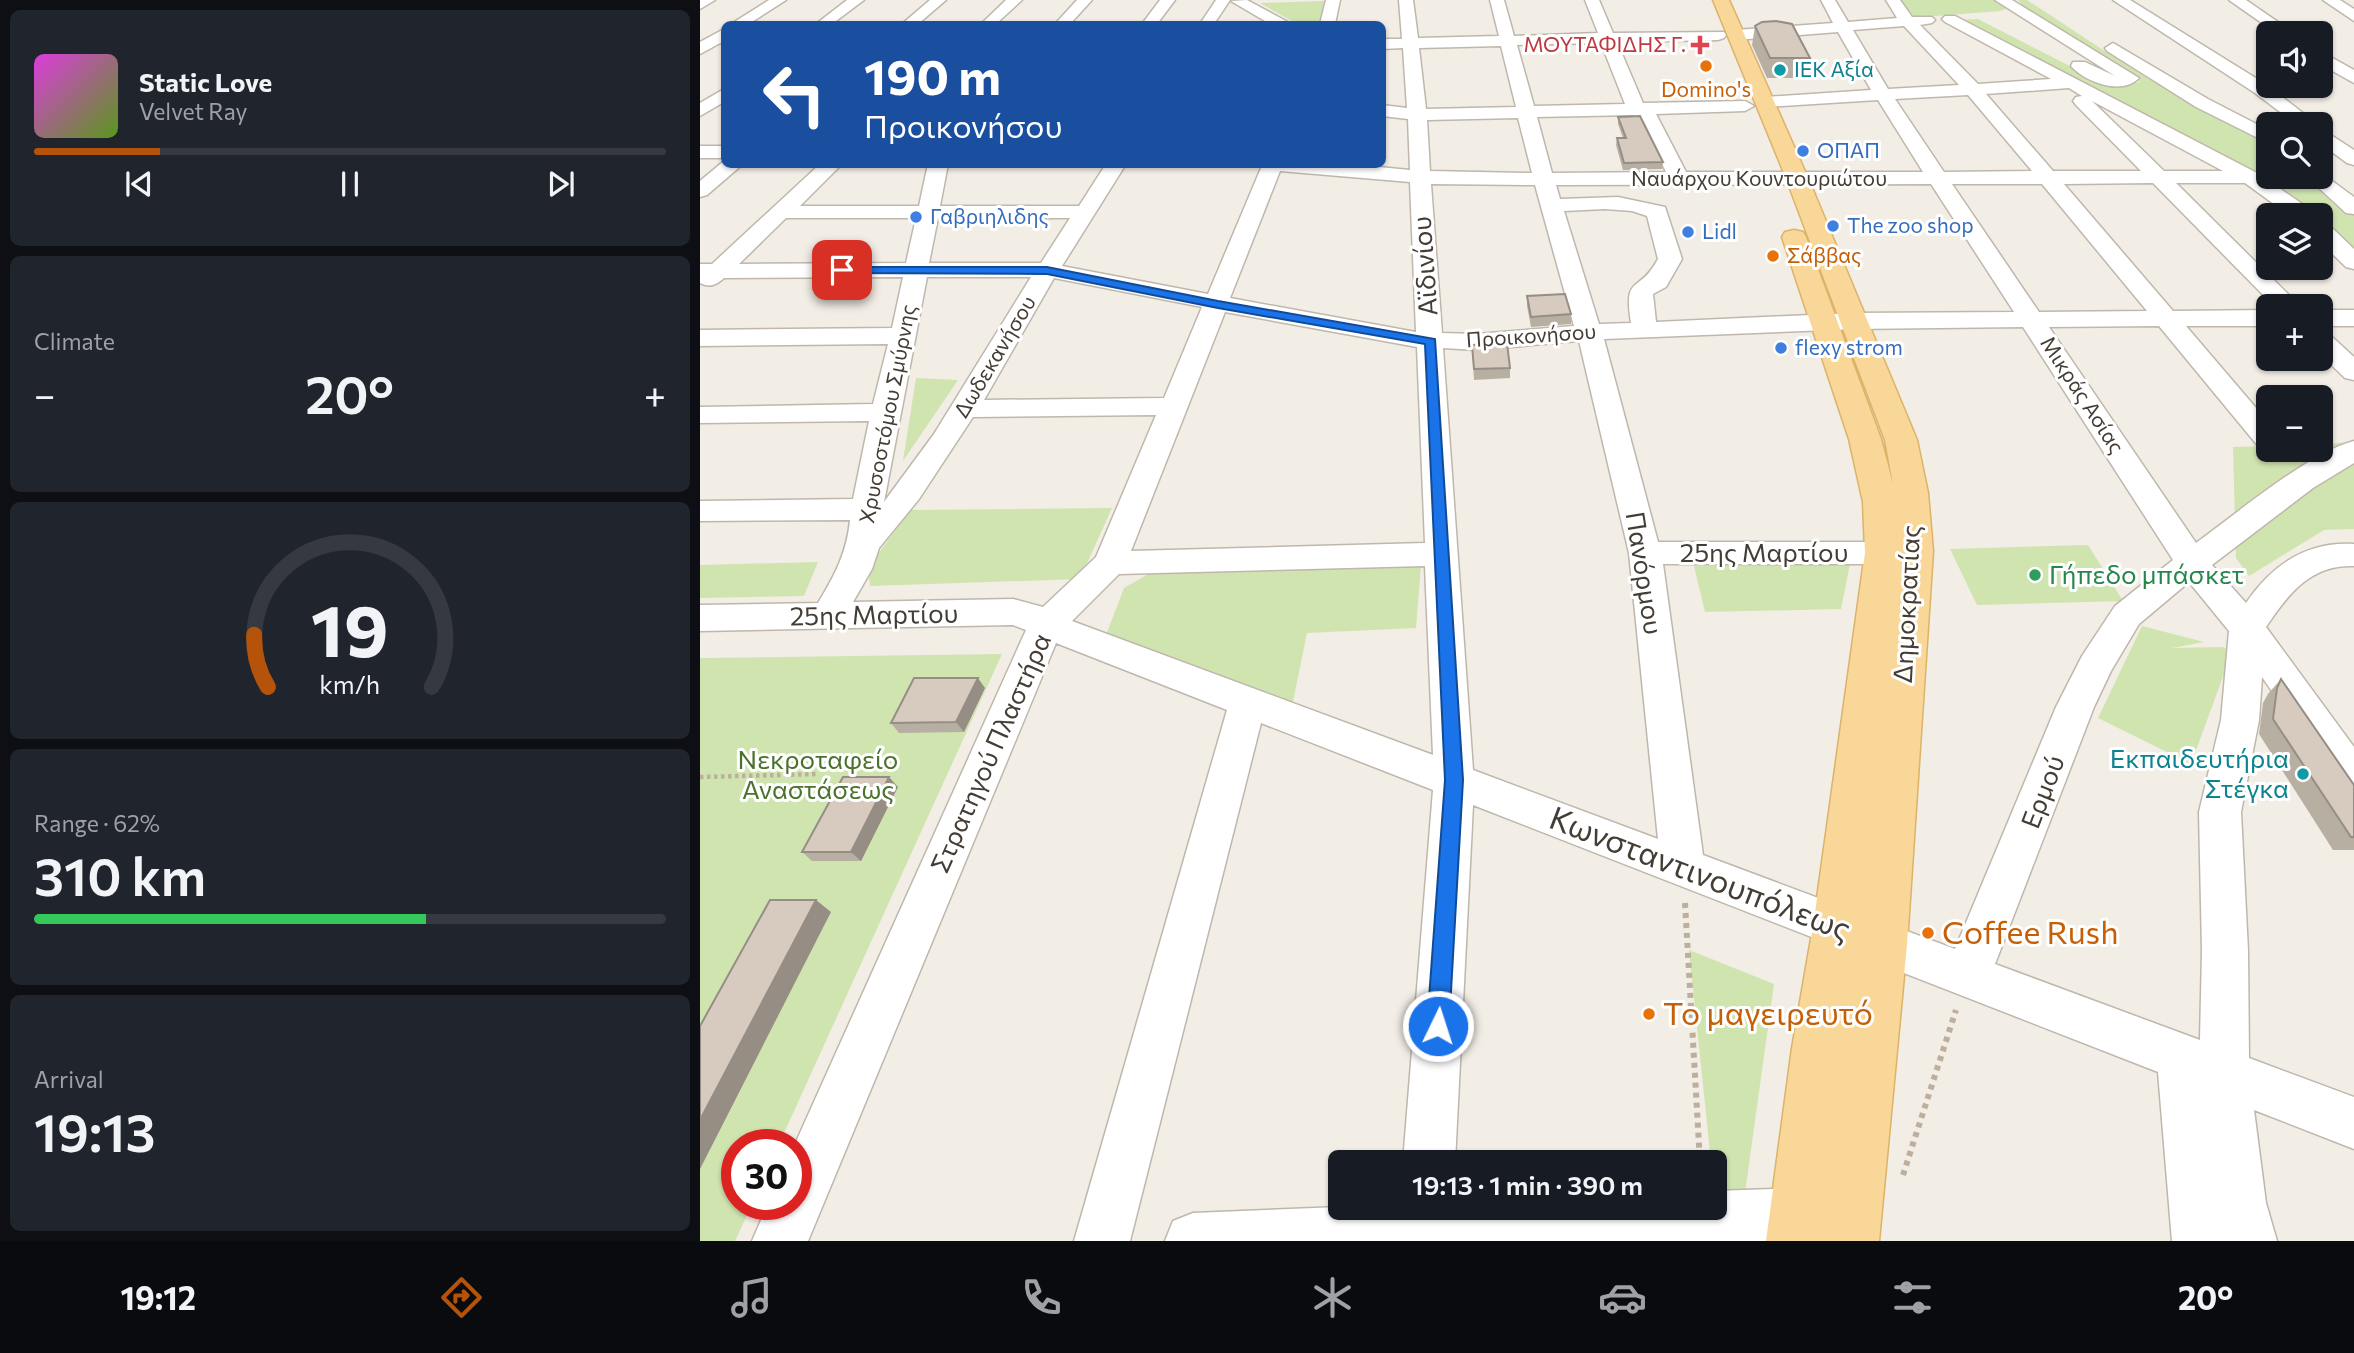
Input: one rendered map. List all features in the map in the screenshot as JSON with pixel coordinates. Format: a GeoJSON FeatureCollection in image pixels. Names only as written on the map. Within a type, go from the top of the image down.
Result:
{"type":"FeatureCollection","features":[{"type":"Feature","properties":{"kind":"main road","name":"Δημοκρατίας"},"geometry":{"type":"LineString","coordinates":[[1704,0],[1727,35]]}},
{"type":"Feature","properties":{"kind":"main road","name":"Δημοκρατίας"},"geometry":{"type":"LineString","coordinates":[[1721,0],[1727,35],[1753,109],[1785,178],[1839,321],[1901,440],[1911,493],[1915,551],[1860,935],[1819,1048],[1798,1228]]}},
{"type":"Feature","properties":{"kind":"main road","name":"Δημοκρατίας"},"geometry":{"type":"LineString","coordinates":[[1764,154],[1785,178]]}},
{"type":"Feature","properties":{"kind":"main road","name":"Δημοκρατίας"},"geometry":{"type":"LineString","coordinates":[[1839,321],[1880,502],[1883,553],[1860,935],[1849,1241]]}},
{"type":"Feature","properties":{"kind":"street"},"geometry":{"type":"LineString","coordinates":[[700,5],[708,0]]}},
{"type":"Feature","properties":{"kind":"street"},"geometry":{"type":"LineString","coordinates":[[744,21],[779,0]]}},
{"type":"Feature","properties":{"kind":"street"},"geometry":{"type":"LineString","coordinates":[[827,21],[857,0]]}},
{"type":"Feature","properties":{"kind":"street"},"geometry":{"type":"LineString","coordinates":[[913,21],[939,0]]}},
{"type":"Feature","properties":{"kind":"street"},"geometry":{"type":"LineString","coordinates":[[991,21],[1015,0]]}},
{"type":"Feature","properties":{"kind":"street"},"geometry":{"type":"LineString","coordinates":[[1065,21],[1085,0]]}},
{"type":"Feature","properties":{"kind":"street"},"geometry":{"type":"LineString","coordinates":[[1151,21],[1168,0]]}},
{"type":"Feature","properties":{"kind":"street"},"geometry":{"type":"LineString","coordinates":[[1210,21],[1228,1],[1266,0]]}},
{"type":"Feature","properties":{"kind":"street"},"geometry":{"type":"LineString","coordinates":[[1329,21],[1333,0]]}},
{"type":"Feature","properties":{"kind":"street","name":"Αϊδινίου"},"geometry":{"type":"LineString","coordinates":[[1406,0],[1396,44],[1418,116],[1454,780],[1430,1150]]}},
{"type":"Feature","properties":{"kind":"street","name":"Πανόρμου"},"geometry":{"type":"LineString","coordinates":[[1497,0],[1551,206],[1597,359],[1645,553],[1683,867]]}},
{"type":"Feature","properties":{"kind":"street"},"geometry":{"type":"LineString","coordinates":[[1591,0],[1636,108],[1648,116],[1679,179]]}},
{"type":"Feature","properties":{"kind":"street","name":"Μικράς Ασίας"},"geometry":{"type":"LineString","coordinates":[[1828,0],[1882,95],[2192,563],[2247,628],[2354,778]]}},
{"type":"Feature","properties":{"kind":"street"},"geometry":{"type":"LineString","coordinates":[[1893,0],[1908,22],[1973,89],[2256,425]]}},
{"type":"Feature","properties":{"kind":"street"},"geometry":{"type":"LineString","coordinates":[[2120,0],[2256,79]]}},
{"type":"Feature","properties":{"kind":"street"},"geometry":{"type":"LineString","coordinates":[[2140,51],[2152,18],[2155,0]]}},
{"type":"Feature","properties":{"kind":"street"},"geometry":{"type":"LineString","coordinates":[[2236,0],[2266,21]]}},
{"type":"Feature","properties":{"kind":"street"},"geometry":{"type":"LineString","coordinates":[[2330,0],[2354,16]]}},
{"type":"Feature","properties":{"kind":"street"},"geometry":{"type":"LineString","coordinates":[[1228,1],[1274,21]]}},
{"type":"Feature","properties":{"kind":"street"},"geometry":{"type":"LineString","coordinates":[[2000,7],[2024,13],[2130,78],[2125,81],[2106,81],[2070,61]]}},
{"type":"Feature","properties":{"kind":"street"},"geometry":{"type":"LineString","coordinates":[[2047,7],[2140,51],[2202,103],[2256,130]]}},
{"type":"Feature","properties":{"kind":"street"},"geometry":{"type":"LineString","coordinates":[[1396,44],[1727,35],[1975,17]]}},
{"type":"Feature","properties":{"kind":"street"},"geometry":{"type":"LineString","coordinates":[[1950,19],[2250,177],[2286,203]]}},
{"type":"Feature","properties":{"kind":"street"},"geometry":{"type":"LineString","coordinates":[[700,49],[721,36]]}},
{"type":"Feature","properties":{"kind":"street"},"geometry":{"type":"LineString","coordinates":[[2333,64],[2354,78]]}},
{"type":"Feature","properties":{"kind":"street"},"geometry":{"type":"LineString","coordinates":[[1386,111],[1418,116],[1636,108],[1753,109],[1882,95],[2068,83],[2276,294]]}},
{"type":"Feature","properties":{"kind":"street"},"geometry":{"type":"LineString","coordinates":[[700,111],[721,96]]}},
{"type":"Feature","properties":{"kind":"street"},"geometry":{"type":"LineString","coordinates":[[2246,125],[2256,98]]}},
{"type":"Feature","properties":{"kind":"street"},"geometry":{"type":"LineString","coordinates":[[2280,98],[2295,112]]}},
{"type":"Feature","properties":{"kind":"street"},"geometry":{"type":"LineString","coordinates":[[2333,144],[2354,159]]}},
{"type":"Feature","properties":{"kind":"street"},"geometry":{"type":"LineString","coordinates":[[700,152],[721,152]]}},
{"type":"Feature","properties":{"kind":"street"},"geometry":{"type":"LineString","coordinates":[[700,191],[728,168]]}},
{"type":"Feature","properties":{"kind":"street"},"geometry":{"type":"LineString","coordinates":[[700,287],[709,271],[828,168]]}},
{"type":"Feature","properties":{"kind":"street","name":"Χρυσοστόμου Σμύρνης"},"geometry":{"type":"LineString","coordinates":[[829,615],[855,569],[864,544],[867,509],[885,412],[937,168]]}},
{"type":"Feature","properties":{"kind":"street","name":"Δωδεκανήσου"},"geometry":{"type":"LineString","coordinates":[[864,544],[892,516],[965,409],[1047,270],[1113,168]]}},
{"type":"Feature","properties":{"kind":"street","name":"Στρατηγού Πλαστήρα"},"geometry":{"type":"LineString","coordinates":[[812,1167],[1046,625],[1111,563],[1218,304],[1270,168]]}},
{"type":"Feature","properties":{"kind":"street","name":"Ναυάρχου Κουντουριώτου"},"geometry":{"type":"LineString","coordinates":[[1303,168],[1420,179],[2250,177]]}},
{"type":"Feature","properties":{"kind":"street"},"geometry":{"type":"LineString","coordinates":[[2333,176],[2354,176]]}},
{"type":"Feature","properties":{"kind":"street"},"geometry":{"type":"LineString","coordinates":[[2333,189],[2354,208]]}},
{"type":"Feature","properties":{"kind":"street"},"geometry":{"type":"LineString","coordinates":[[1551,206],[1614,203],[1657,212],[1670,259],[1658,282],[1642,290],[1640,301],[1645,329]]}},
{"type":"Feature","properties":{"kind":"street"},"geometry":{"type":"LineString","coordinates":[[779,212],[1085,212]]}},
{"type":"Feature","properties":{"kind":"street"},"geometry":{"type":"LineString","coordinates":[[2333,242],[2354,262]]}},
{"type":"Feature","properties":{"kind":"street","name":"Προικονήσου"},"geometry":{"type":"LineString","coordinates":[[709,271],[1047,270],[1218,304],[1430,341],[1477,342],[1588,332],[1839,321],[2256,318]]}},
{"type":"Feature","properties":{"kind":"street"},"geometry":{"type":"LineString","coordinates":[[2333,318],[2354,318]]}},
{"type":"Feature","properties":{"kind":"street"},"geometry":{"type":"LineString","coordinates":[[700,338],[903,336]]}},
{"type":"Feature","properties":{"kind":"street"},"geometry":{"type":"LineString","coordinates":[[2333,352],[2354,372]]}},
{"type":"Feature","properties":{"kind":"street"},"geometry":{"type":"LineString","coordinates":[[965,409],[1174,406]]}},
{"type":"Feature","properties":{"kind":"street"},"geometry":{"type":"LineString","coordinates":[[700,415],[885,412]]}},
{"type":"Feature","properties":{"kind":"street","name":"Ερμού"},"geometry":{"type":"LineString","coordinates":[[1967,976],[2075,707],[2095,666],[2127,615],[2302,481],[2354,450]]}},
{"type":"Feature","properties":{"kind":"street"},"geometry":{"type":"LineString","coordinates":[[2286,462],[2302,481]]}},
{"type":"Feature","properties":{"kind":"street"},"geometry":{"type":"LineString","coordinates":[[700,511],[867,509]]}},
{"type":"Feature","properties":{"kind":"street","name":"25ης Μαρτίου"},"geometry":{"type":"LineString","coordinates":[[1645,553],[1883,553]]}},
{"type":"Feature","properties":{"kind":"street"},"geometry":{"type":"LineString","coordinates":[[1111,563],[1443,554]]}},
{"type":"Feature","properties":{"kind":"street"},"geometry":{"type":"LineString","coordinates":[[2200,1241],[2202,1065],[2225,951],[2220,812],[2240,720],[2247,628],[2274,589],[2303,566],[2333,554],[2351,554]]}},
{"type":"Feature","properties":{"kind":"street","name":"25ης Μαρτίου"},"geometry":{"type":"LineString","coordinates":[[700,618],[1013,612],[1032,617],[1046,625]]}},
{"type":"Feature","properties":{"kind":"street","name":"Κωνσταντινουπόλεως"},"geometry":{"type":"LineString","coordinates":[[1046,625],[2354,1123]]}},
{"type":"Feature","properties":{"kind":"street"},"geometry":{"type":"LineString","coordinates":[[1102,1241],[1248,702]]}},
{"type":"Feature","properties":{"kind":"street"},"geometry":{"type":"LineString","coordinates":[[2202,1065],[2249,1241]]}},
{"type":"Feature","properties":{"kind":"street","name":"Στρατηγού Πλαστήρα"},"geometry":{"type":"LineString","coordinates":[[780,1241],[789,1220]]}},
{"type":"Feature","properties":{"kind":"street"},"geometry":{"type":"LineString","coordinates":[[1193,1241],[1425,1227],[1798,1228]]}},
{"type":"Feature","properties":{"kind":"path"},"geometry":{"type":"LineString","coordinates":[[700,777],[818,774]]}},
{"type":"Feature","properties":{"kind":"path"},"geometry":{"type":"LineString","coordinates":[[1683,867],[1699,1150]]}},
{"type":"Feature","properties":{"kind":"path"},"geometry":{"type":"LineString","coordinates":[[1899,1188],[1967,976]]}},
{"type":"Feature","properties":{"kind":"green space"},"geometry":{"type":"Polygon","coordinates":[[[1897,0],[1997,0],[2006,5],[2006,9],[1910,18],[1897,0]]]}},
{"type":"Feature","properties":{"kind":"green space"},"geometry":{"type":"Polygon","coordinates":[[[2018,0],[2027,0],[2162,87],[2256,137],[2256,181],[1955,20],[1978,19],[2103,83],[2116,86],[2140,82],[2027,10],[2018,0]]]}},
{"type":"Feature","properties":{"kind":"green space"},"geometry":{"type":"Polygon","coordinates":[[[1324,1],[1321,21],[1292,21],[1260,3],[1324,1]]]}},
{"type":"Feature","properties":{"kind":"green space"},"geometry":{"type":"Polygon","coordinates":[[[2270,189],[2327,189],[2354,211],[2354,260],[2333,240],[2333,203],[2288,203],[2270,189]]]}},
{"type":"Feature","properties":{"kind":"green space"},"geometry":{"type":"Polygon","coordinates":[[[916,378],[958,380],[903,461],[916,378]]]}},
{"type":"Feature","properties":{"kind":"green space"},"geometry":{"type":"Polygon","coordinates":[[[2354,442],[2354,529],[2324,530],[2249,576],[2236,558],[2233,447],[2256,446],[2256,462],[2333,462],[2333,443],[2354,442]]]}},
{"type":"Feature","properties":{"kind":"green space"},"geometry":{"type":"Polygon","coordinates":[[[1112,508],[1080,579],[870,586],[868,567],[911,510],[1112,508]]]}},
{"type":"Feature","properties":{"kind":"green space","name":"Γήπεδο μπάσκετ"},"geometry":{"type":"Polygon","coordinates":[[[2088,545],[2123,601],[1977,605],[1950,549],[2088,545]]]}},
{"type":"Feature","properties":{"kind":"green space"},"geometry":{"type":"Polygon","coordinates":[[[818,562],[804,596],[700,598],[700,565],[818,562]]]}},
{"type":"Feature","properties":{"kind":"green space"},"geometry":{"type":"Polygon","coordinates":[[[1850,564],[1841,609],[1705,612],[1694,566],[1850,564]]]}},
{"type":"Feature","properties":{"kind":"green space"},"geometry":{"type":"Polygon","coordinates":[[[1421,565],[1416,628],[1307,633],[1289,721],[1103,643],[1124,588],[1155,570],[1421,565]]]}},
{"type":"Feature","properties":{"kind":"green space"},"geometry":{"type":"Polygon","coordinates":[[[2142,626],[2204,642],[2172,648],[2223,647],[2232,652],[2191,764],[2098,718],[2142,626]]]}},
{"type":"Feature","properties":{"kind":"green space","name":"Νεκροταφείο Αναστάσεως"},"geometry":{"type":"Polygon","coordinates":[[[1002,654],[786,1129],[721,1129],[721,1220],[745,1220],[735,1241],[700,1241],[700,658],[1002,654]]]}},
{"type":"Feature","properties":{"kind":"green space"},"geometry":{"type":"Polygon","coordinates":[[[1689,950],[1774,984],[1745,1193],[1727,1195],[1727,1150],[1710,1150],[1689,950]]]}},
{"type":"Feature","properties":{"kind":"building"},"geometry":{"type":"Polygon","coordinates":[[[1762,22],[1792,24],[1810,58],[1770,58],[1755,26],[1762,22]]]}},
{"type":"Feature","properties":{"kind":"building"},"geometry":{"type":"Polygon","coordinates":[[[1640,116],[1663,162],[1624,163],[1617,138],[1626,138],[1618,117],[1640,116]]]}},
{"type":"Feature","properties":{"kind":"building"},"geometry":{"type":"Polygon","coordinates":[[[1565,294],[1571,314],[1531,317],[1527,296],[1565,294]]]}},
{"type":"Feature","properties":{"kind":"building"},"geometry":{"type":"Polygon","coordinates":[[[1507,343],[1510,368],[1474,369],[1472,345],[1507,343]]]}},
{"type":"Feature","properties":{"kind":"building"},"geometry":{"type":"Polygon","coordinates":[[[914,678],[978,678],[956,722],[891,723],[914,678]]]}},
{"type":"Feature","properties":{"kind":"building"},"geometry":{"type":"Polygon","coordinates":[[[2281,679],[2354,785],[2354,837],[2351,837],[2273,719],[2277,688],[2281,679]]]}},
{"type":"Feature","properties":{"kind":"building"},"geometry":{"type":"Polygon","coordinates":[[[843,777],[889,777],[851,852],[802,852],[843,777]]]}},
{"type":"Feature","properties":{"kind":"building"},"geometry":{"type":"Polygon","coordinates":[[[770,900],[816,900],[700,1120],[700,1026],[770,900]]]}},
{"type":"Feature","properties":{"kind":"place","name":"ΜΟΥΤΑΦΙΔΗΣ Γ."},"geometry":{"type":"Point","coordinates":[1700,45]}},
{"type":"Feature","properties":{"kind":"place","name":"Domino's"},"geometry":{"type":"Point","coordinates":[1706,66]}},
{"type":"Feature","properties":{"kind":"place","name":"ΙΕΚ Αξία"},"geometry":{"type":"Point","coordinates":[1780,70]}},
{"type":"Feature","properties":{"kind":"place","name":"ΟΠΑΠ"},"geometry":{"type":"Point","coordinates":[1803,151]}},
{"type":"Feature","properties":{"kind":"place","name":"Γαβριηλιδης"},"geometry":{"type":"Point","coordinates":[916,217]}},
{"type":"Feature","properties":{"kind":"place","name":"The zoo shop"},"geometry":{"type":"Point","coordinates":[1833,226]}},
{"type":"Feature","properties":{"kind":"place","name":"Lidl"},"geometry":{"type":"Point","coordinates":[1688,232]}},
{"type":"Feature","properties":{"kind":"place","name":"Σάββας"},"geometry":{"type":"Point","coordinates":[1773,256]}},
{"type":"Feature","properties":{"kind":"place","name":"flexy strom"},"geometry":{"type":"Point","coordinates":[1781,348]}},
{"type":"Feature","properties":{"kind":"place","name":"Γήπεδο μπάσκετ"},"geometry":{"type":"Point","coordinates":[2035,575]}},
{"type":"Feature","properties":{"kind":"place","name":"Εκπαιδευτήρια Στέγκα"},"geometry":{"type":"Point","coordinates":[2303,774]}},
{"type":"Feature","properties":{"kind":"place","name":"Coffee Rush"},"geometry":{"type":"Point","coordinates":[1928,933]}},
{"type":"Feature","properties":{"kind":"place","name":"Το μαγειρευτό"},"geometry":{"type":"Point","coordinates":[1649,1014]}},
{"type":"Feature","properties":{"kind":"route"},"geometry":{"type":"LineString","coordinates":[[842,270],[1047,270],[1218,304],[1430,341],[1454,780],[1438,1026]]}}]}
